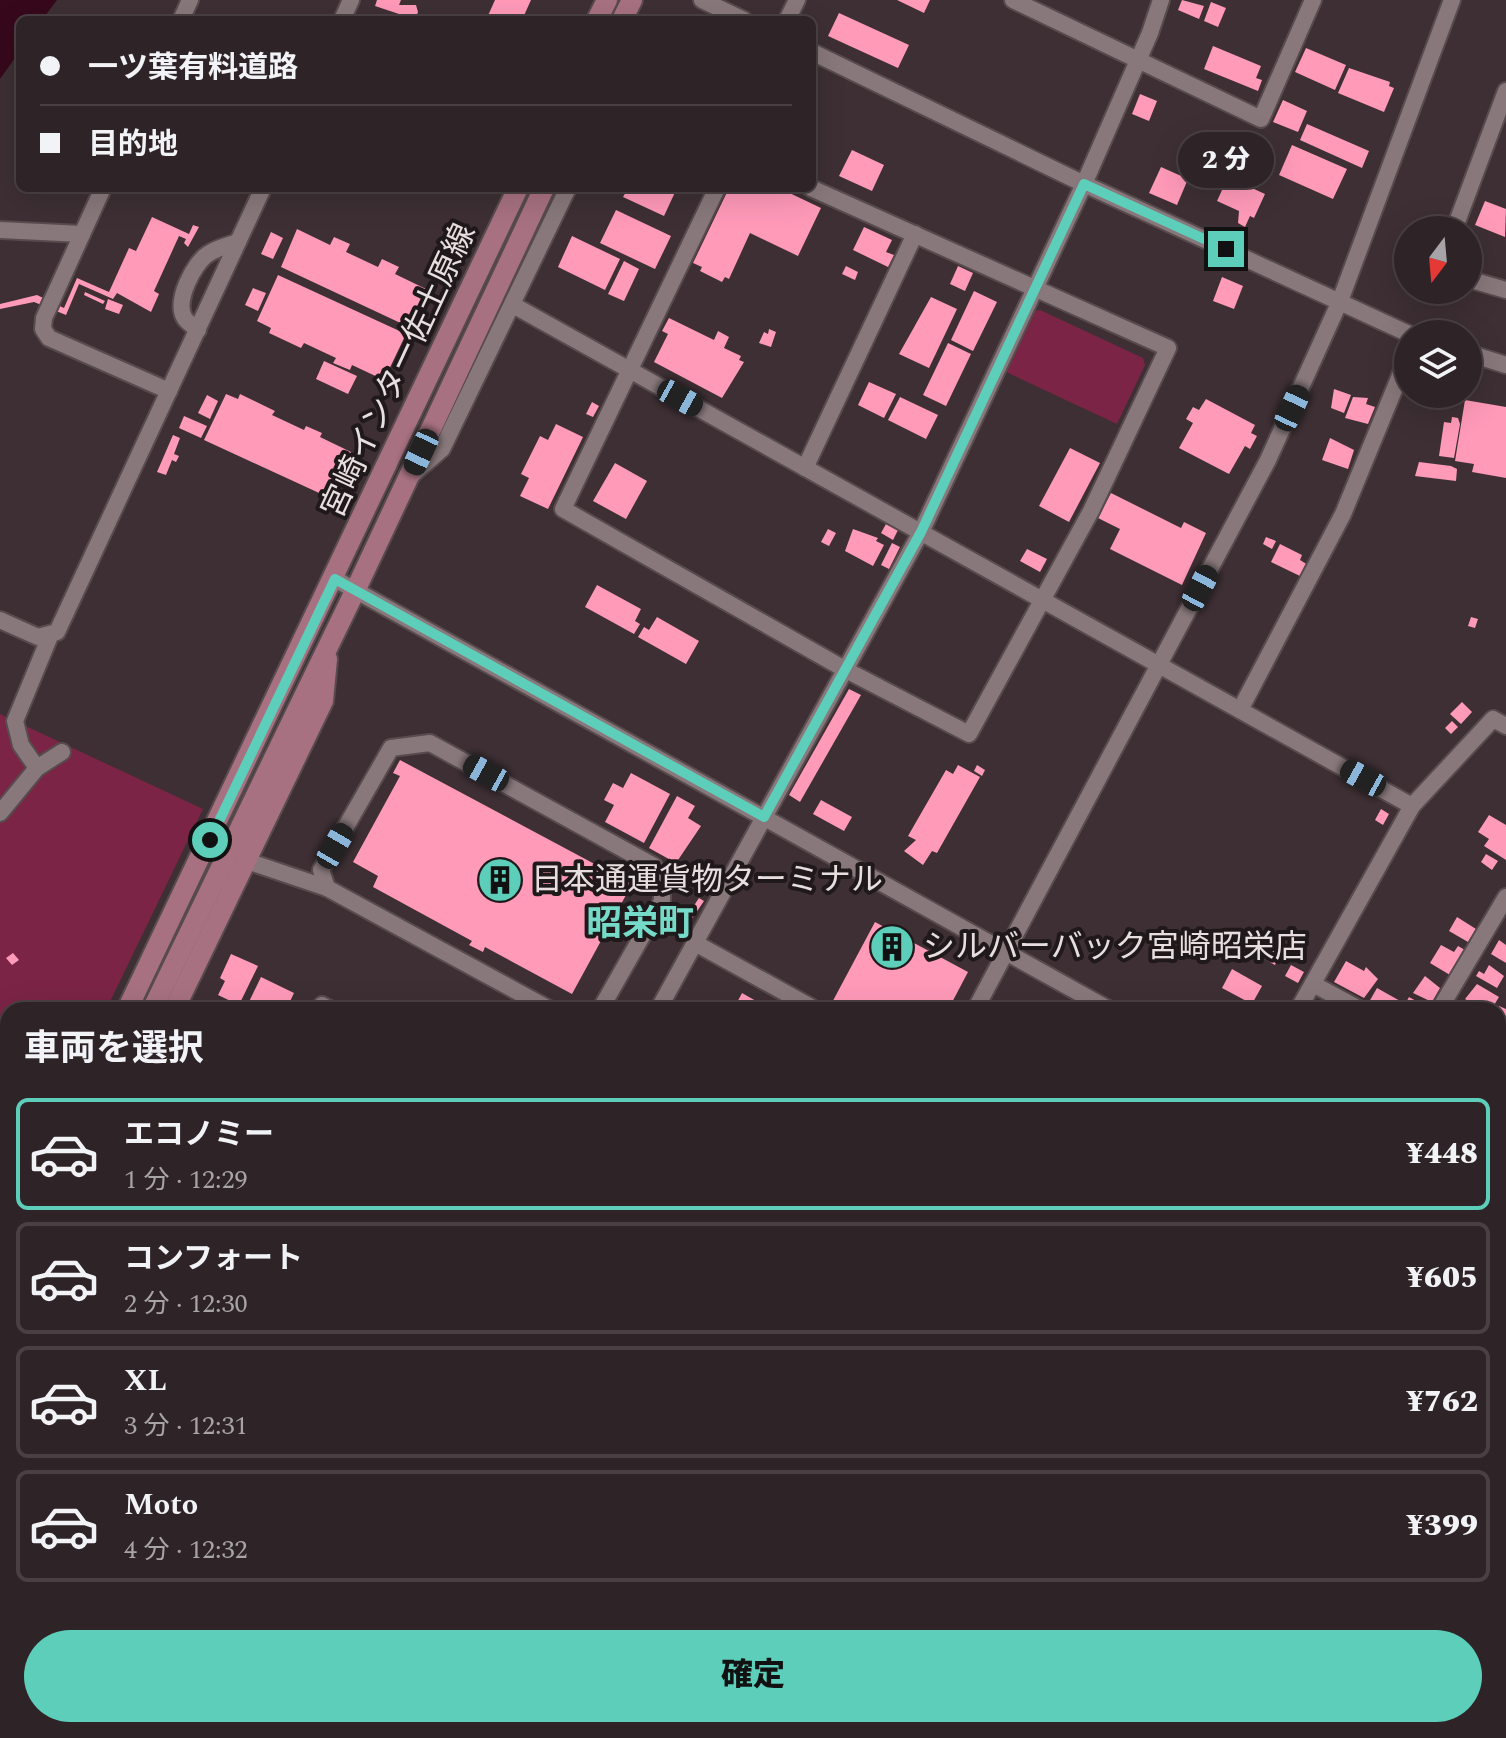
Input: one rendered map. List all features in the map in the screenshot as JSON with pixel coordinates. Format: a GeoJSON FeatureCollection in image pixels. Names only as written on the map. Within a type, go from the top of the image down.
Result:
{"type":"FeatureCollection","features":[{"type":"Feature","properties":{"kind":"main road","name":"宮崎インター佐土原線"},"geometry":{"type":"LineString","coordinates":[[131,1002],[335,579],[516,192]]}},
{"type":"Feature","properties":{"kind":"main road","name":"宮崎インター佐土原線"},"geometry":{"type":"LineString","coordinates":[[156,1002],[356,589],[542,192]]}},
{"type":"Feature","properties":{"kind":"main road"},"geometry":{"type":"LineString","coordinates":[[178,1002],[323,701],[328,647]]}},
{"type":"Feature","properties":{"kind":"street"},"geometry":{"type":"LineString","coordinates":[[702,0],[736,16]]}},
{"type":"Feature","properties":{"kind":"street"},"geometry":{"type":"LineString","coordinates":[[1013,0],[1261,119],[1313,0]]}},
{"type":"Feature","properties":{"kind":"street"},"geometry":{"type":"LineString","coordinates":[[662,1002],[921,532],[1084,184],[1139,60],[1161,0]]}},
{"type":"Feature","properties":{"kind":"street"},"geometry":{"type":"LineString","coordinates":[[979,1002],[1268,460],[1340,301],[1452,0]]}},
{"type":"Feature","properties":{"kind":"street"},"geometry":{"type":"LineString","coordinates":[[816,54],[1084,184],[1394,327]]}},
{"type":"Feature","properties":{"kind":"street"},"geometry":{"type":"LineString","coordinates":[[1459,216],[1506,91]]}},
{"type":"Feature","properties":{"kind":"street"},"geometry":{"type":"LineString","coordinates":[[715,192],[563,509],[846,670],[969,734],[1091,511],[1168,348],[816,190]]}},
{"type":"Feature","properties":{"kind":"street"},"geometry":{"type":"LineString","coordinates":[[101,192],[44,318],[43,329],[49,338],[169,391]]}},
{"type":"Feature","properties":{"kind":"street"},"geometry":{"type":"LineString","coordinates":[[37,768],[21,745],[15,721],[50,636],[62,625],[261,192]]}},
{"type":"Feature","properties":{"kind":"street"},"geometry":{"type":"LineString","coordinates":[[408,478],[442,449],[566,192]]}},
{"type":"Feature","properties":{"kind":"street"},"geometry":{"type":"LineString","coordinates":[[0,230],[82,234]]}},
{"type":"Feature","properties":{"kind":"street"},"geometry":{"type":"LineString","coordinates":[[805,468],[915,234]]}},
{"type":"Feature","properties":{"kind":"street"},"geometry":{"type":"LineString","coordinates":[[198,330],[184,317],[181,304],[185,290],[199,263],[208,254],[238,242]]}},
{"type":"Feature","properties":{"kind":"street"},"geometry":{"type":"LineString","coordinates":[[1482,283],[1506,290]]}},
{"type":"Feature","properties":{"kind":"street"},"geometry":{"type":"LineString","coordinates":[[513,305],[1412,806]]}},
{"type":"Feature","properties":{"kind":"street"},"geometry":{"type":"LineString","coordinates":[[1482,357],[1506,365]]}},
{"type":"Feature","properties":{"kind":"street"},"geometry":{"type":"LineString","coordinates":[[1240,710],[1343,514],[1394,390]]}},
{"type":"Feature","properties":{"kind":"street"},"geometry":{"type":"LineString","coordinates":[[335,579],[1096,1002]]}},
{"type":"Feature","properties":{"kind":"street"},"geometry":{"type":"LineString","coordinates":[[0,620],[38,637],[50,636]]}},
{"type":"Feature","properties":{"kind":"street"},"geometry":{"type":"LineString","coordinates":[[1303,1002],[1412,806],[1493,719],[1506,726]]}},
{"type":"Feature","properties":{"kind":"street"},"geometry":{"type":"LineString","coordinates":[[327,888],[321,870],[391,748],[430,743],[654,866],[662,883],[662,901],[605,1002]]}},
{"type":"Feature","properties":{"kind":"street"},"geometry":{"type":"LineString","coordinates":[[0,813],[37,768],[62,752]]}},
{"type":"Feature","properties":{"kind":"street"},"geometry":{"type":"LineString","coordinates":[[247,861],[327,888],[536,1002]]}},
{"type":"Feature","properties":{"kind":"street"},"geometry":{"type":"LineString","coordinates":[[1444,1002],[1506,897]]}},
{"type":"Feature","properties":{"kind":"street"},"geometry":{"type":"LineString","coordinates":[[695,943],[802,1002]]}},
{"type":"Feature","properties":{"kind":"street"},"geometry":{"type":"LineString","coordinates":[[1313,984],[1346,1002]]}},
{"type":"Feature","properties":{"kind":"shaded area"},"geometry":{"type":"Polygon","coordinates":[[[0,0],[57,0],[45,16],[16,16],[16,57],[0,79],[0,0]]]}},
{"type":"Feature","properties":{"kind":"shaded area"},"geometry":{"type":"Polygon","coordinates":[[[1040,310],[1143,358],[1145,365],[1117,424],[1004,371],[1033,311],[1040,310]]]}},
{"type":"Feature","properties":{"kind":"shaded area"},"geometry":{"type":"Polygon","coordinates":[[[0,714],[203,809],[110,1002],[0,1002],[0,714]]]}},
{"type":"Feature","properties":{"kind":"building"},"geometry":{"type":"Polygon","coordinates":[[[377,0],[401,0],[399,5],[416,5],[418,12],[416,16],[405,16],[375,6],[377,0]]]}},
{"type":"Feature","properties":{"kind":"building"},"geometry":{"type":"Polygon","coordinates":[[[495,0],[531,0],[524,16],[488,16],[495,0]]]}},
{"type":"Feature","properties":{"kind":"building"},"geometry":{"type":"Polygon","coordinates":[[[897,0],[930,0],[924,13],[897,0]]]}},
{"type":"Feature","properties":{"kind":"building"},"geometry":{"type":"Polygon","coordinates":[[[1182,0],[1204,6],[1199,19],[1178,10],[1182,0]]]}},
{"type":"Feature","properties":{"kind":"building"},"geometry":{"type":"Polygon","coordinates":[[[1211,2],[1226,8],[1218,27],[1204,21],[1211,2]]]}},
{"type":"Feature","properties":{"kind":"building"},"geometry":{"type":"Polygon","coordinates":[[[839,13],[909,45],[898,68],[828,36],[839,13]]]}},
{"type":"Feature","properties":{"kind":"building"},"geometry":{"type":"Polygon","coordinates":[[[1213,46],[1261,66],[1256,78],[1262,80],[1258,91],[1204,69],[1213,46]]]}},
{"type":"Feature","properties":{"kind":"building"},"geometry":{"type":"Polygon","coordinates":[[[1306,48],[1346,65],[1335,90],[1295,72],[1306,48]]]}},
{"type":"Feature","properties":{"kind":"building"},"geometry":{"type":"Polygon","coordinates":[[[1349,68],[1390,82],[1389,86],[1394,88],[1384,112],[1338,93],[1349,68]]]}},
{"type":"Feature","properties":{"kind":"building"},"geometry":{"type":"Polygon","coordinates":[[[1140,94],[1157,101],[1149,121],[1132,114],[1140,94]]]}},
{"type":"Feature","properties":{"kind":"building"},"geometry":{"type":"Polygon","coordinates":[[[1283,100],[1307,111],[1298,132],[1273,122],[1283,100]]]}},
{"type":"Feature","properties":{"kind":"building"},"geometry":{"type":"Polygon","coordinates":[[[1307,124],[1369,151],[1362,168],[1300,140],[1307,124]]]}},
{"type":"Feature","properties":{"kind":"building"},"geometry":{"type":"Polygon","coordinates":[[[1292,145],[1347,169],[1333,199],[1279,175],[1292,145]]]}},
{"type":"Feature","properties":{"kind":"building"},"geometry":{"type":"Polygon","coordinates":[[[852,150],[884,165],[872,191],[839,176],[852,150]]]}},
{"type":"Feature","properties":{"kind":"building"},"geometry":{"type":"Polygon","coordinates":[[[1161,167],[1188,179],[1177,205],[1149,193],[1161,167]]]}},
{"type":"Feature","properties":{"kind":"building"},"geometry":{"type":"Polygon","coordinates":[[[1228,177],[1265,194],[1254,218],[1250,216],[1245,227],[1238,223],[1239,211],[1217,201],[1228,177]]]}},
{"type":"Feature","properties":{"kind":"building"},"geometry":{"type":"Polygon","coordinates":[[[626,192],[675,192],[664,216],[623,197],[626,192]]]}},
{"type":"Feature","properties":{"kind":"building"},"geometry":{"type":"Polygon","coordinates":[[[727,192],[787,192],[821,208],[798,256],[750,233],[729,279],[725,277],[722,282],[700,271],[702,267],[693,263],[727,192]]]}},
{"type":"Feature","properties":{"kind":"building"},"geometry":{"type":"Polygon","coordinates":[[[1485,201],[1506,209],[1505,237],[1482,228],[1482,216],[1479,216],[1485,201]]]}},
{"type":"Feature","properties":{"kind":"building"},"geometry":{"type":"Polygon","coordinates":[[[616,210],[671,236],[655,269],[600,243],[616,210]]]}},
{"type":"Feature","properties":{"kind":"building"},"geometry":{"type":"Polygon","coordinates":[[[152,217],[189,234],[193,225],[199,227],[188,247],[184,243],[186,239],[179,236],[154,291],[159,294],[151,312],[117,293],[113,299],[79,284],[66,315],[34,302],[0,309],[0,304],[37,295],[64,308],[77,278],[109,292],[129,248],[136,251],[152,217]]]}},
{"type":"Feature","properties":{"kind":"building"},"geometry":{"type":"Polygon","coordinates":[[[864,227],[892,240],[886,252],[894,255],[888,267],[853,250],[864,227]]]}},
{"type":"Feature","properties":{"kind":"building"},"geometry":{"type":"Polygon","coordinates":[[[297,229],[330,245],[334,237],[350,244],[346,252],[378,267],[382,259],[399,267],[395,274],[426,289],[409,327],[281,267],[297,229]]]}},
{"type":"Feature","properties":{"kind":"building"},"geometry":{"type":"Polygon","coordinates":[[[271,232],[283,238],[273,259],[261,254],[271,232]]]}},
{"type":"Feature","properties":{"kind":"building"},"geometry":{"type":"Polygon","coordinates":[[[572,236],[620,259],[605,290],[558,267],[572,236]]]}},
{"type":"Feature","properties":{"kind":"building"},"geometry":{"type":"Polygon","coordinates":[[[624,261],[639,269],[624,301],[608,294],[624,261]]]}},
{"type":"Feature","properties":{"kind":"building"},"geometry":{"type":"Polygon","coordinates":[[[846,266],[858,272],[855,280],[842,274],[846,266]]]}},
{"type":"Feature","properties":{"kind":"building"},"geometry":{"type":"Polygon","coordinates":[[[958,266],[973,273],[965,291],[950,284],[958,266]]]}},
{"type":"Feature","properties":{"kind":"building"},"geometry":{"type":"Polygon","coordinates":[[[278,275],[406,334],[384,380],[352,365],[350,370],[333,363],[336,358],[304,343],[301,348],[269,333],[271,328],[257,321],[278,275]]]}},
{"type":"Feature","properties":{"kind":"building"},"geometry":{"type":"Polygon","coordinates":[[[1222,277],[1243,286],[1234,309],[1213,301],[1222,277]]]}},
{"type":"Feature","properties":{"kind":"building"},"geometry":{"type":"Polygon","coordinates":[[[253,288],[266,293],[258,311],[245,305],[253,288]]]}},
{"type":"Feature","properties":{"kind":"building"},"geometry":{"type":"Polygon","coordinates":[[[974,291],[997,302],[973,351],[951,340],[974,291]]]}},
{"type":"Feature","properties":{"kind":"building"},"geometry":{"type":"Polygon","coordinates":[[[85,292],[105,301],[103,304],[84,295],[85,292]]]}},
{"type":"Feature","properties":{"kind":"building"},"geometry":{"type":"Polygon","coordinates":[[[931,297],[957,309],[929,368],[899,354],[931,297]]]}},
{"type":"Feature","properties":{"kind":"building"},"geometry":{"type":"Polygon","coordinates":[[[108,299],[123,305],[119,314],[105,309],[108,299]]]}},
{"type":"Feature","properties":{"kind":"building"},"geometry":{"type":"Polygon","coordinates":[[[669,318],[714,340],[718,331],[729,337],[724,348],[741,356],[739,360],[744,362],[722,398],[654,362],[668,334],[662,331],[669,318]]]}},
{"type":"Feature","properties":{"kind":"building"},"geometry":{"type":"Polygon","coordinates":[[[769,329],[776,332],[771,347],[759,343],[769,329]]]}},
{"type":"Feature","properties":{"kind":"building"},"geometry":{"type":"Polygon","coordinates":[[[948,343],[971,354],[946,406],[923,395],[948,343]]]}},
{"type":"Feature","properties":{"kind":"building"},"geometry":{"type":"Polygon","coordinates":[[[324,361],[357,376],[348,394],[316,379],[324,361]]]}},
{"type":"Feature","properties":{"kind":"building"},"geometry":{"type":"Polygon","coordinates":[[[869,382],[896,394],[884,418],[858,405],[869,382]]]}},
{"type":"Feature","properties":{"kind":"building"},"geometry":{"type":"Polygon","coordinates":[[[1334,389],[1351,395],[1344,413],[1331,408],[1334,389]]]}},
{"type":"Feature","properties":{"kind":"building"},"geometry":{"type":"Polygon","coordinates":[[[226,394],[238,399],[240,394],[275,411],[272,415],[304,430],[306,426],[322,433],[320,437],[351,452],[330,498],[204,440],[226,394]]]}},
{"type":"Feature","properties":{"kind":"building"},"geometry":{"type":"Polygon","coordinates":[[[207,395],[218,401],[210,419],[198,413],[207,395]]]}},
{"type":"Feature","properties":{"kind":"building"},"geometry":{"type":"Polygon","coordinates":[[[900,397],[938,415],[926,439],[888,420],[900,397]]]}},
{"type":"Feature","properties":{"kind":"building"},"geometry":{"type":"Polygon","coordinates":[[[1353,397],[1368,398],[1366,404],[1375,407],[1368,424],[1345,418],[1353,397]]]}},
{"type":"Feature","properties":{"kind":"building"},"geometry":{"type":"Polygon","coordinates":[[[1206,399],[1255,425],[1251,433],[1257,436],[1250,449],[1245,446],[1229,474],[1179,448],[1193,423],[1186,419],[1193,407],[1199,410],[1206,399]]]}},
{"type":"Feature","properties":{"kind":"building"},"geometry":{"type":"Polygon","coordinates":[[[592,402],[599,406],[593,417],[586,414],[592,402]]]}},
{"type":"Feature","properties":{"kind":"building"},"geometry":{"type":"Polygon","coordinates":[[[1482,403],[1506,407],[1506,478],[1472,472],[1474,464],[1455,461],[1464,408],[1482,408],[1482,403]]]}},
{"type":"Feature","properties":{"kind":"building"},"geometry":{"type":"Polygon","coordinates":[[[184,416],[207,426],[201,438],[179,428],[184,416]]]}},
{"type":"Feature","properties":{"kind":"building"},"geometry":{"type":"Polygon","coordinates":[[[1452,417],[1458,418],[1460,424],[1454,458],[1439,456],[1444,422],[1451,423],[1452,417]]]}},
{"type":"Feature","properties":{"kind":"building"},"geometry":{"type":"Polygon","coordinates":[[[556,424],[583,437],[548,509],[520,496],[529,478],[521,474],[540,436],[548,440],[556,424]]]}},
{"type":"Feature","properties":{"kind":"building"},"geometry":{"type":"Polygon","coordinates":[[[173,435],[180,438],[174,454],[179,456],[176,462],[172,460],[166,475],[157,472],[173,435]]]}},
{"type":"Feature","properties":{"kind":"building"},"geometry":{"type":"Polygon","coordinates":[[[1330,438],[1354,450],[1348,469],[1322,460],[1330,438]]]}},
{"type":"Feature","properties":{"kind":"building"},"geometry":{"type":"Polygon","coordinates":[[[1070,448],[1100,463],[1069,522],[1039,506],[1070,448]]]}},
{"type":"Feature","properties":{"kind":"building"},"geometry":{"type":"Polygon","coordinates":[[[1419,462],[1457,469],[1456,481],[1415,476],[1419,462]]]}},
{"type":"Feature","properties":{"kind":"building"},"geometry":{"type":"Polygon","coordinates":[[[615,463],[647,481],[626,519],[593,501],[615,463]]]}},
{"type":"Feature","properties":{"kind":"building"},"geometry":{"type":"Polygon","coordinates":[[[1111,493],[1181,528],[1184,522],[1206,533],[1182,585],[1110,549],[1120,529],[1098,518],[1111,493]]]}},
{"type":"Feature","properties":{"kind":"building"},"geometry":{"type":"Polygon","coordinates":[[[886,524],[898,530],[893,540],[881,533],[886,524]]]}},
{"type":"Feature","properties":{"kind":"building"},"geometry":{"type":"Polygon","coordinates":[[[828,529],[836,533],[829,546],[821,542],[828,529]]]}},
{"type":"Feature","properties":{"kind":"building"},"geometry":{"type":"Polygon","coordinates":[[[853,529],[878,538],[876,541],[884,545],[873,566],[845,551],[853,529]]]}},
{"type":"Feature","properties":{"kind":"building"},"geometry":{"type":"Polygon","coordinates":[[[1266,537],[1276,541],[1272,549],[1263,544],[1266,537]]]}},
{"type":"Feature","properties":{"kind":"building"},"geometry":{"type":"Polygon","coordinates":[[[892,543],[900,547],[889,569],[881,565],[892,543]]]}},
{"type":"Feature","properties":{"kind":"building"},"geometry":{"type":"Polygon","coordinates":[[[1280,544],[1302,555],[1300,560],[1308,565],[1302,577],[1271,562],[1280,544]]]}},
{"type":"Feature","properties":{"kind":"building"},"geometry":{"type":"Polygon","coordinates":[[[1027,549],[1047,559],[1040,572],[1020,561],[1027,549]]]}},
{"type":"Feature","properties":{"kind":"building"},"geometry":{"type":"Polygon","coordinates":[[[597,585],[641,609],[635,621],[640,624],[634,634],[585,607],[597,585]]]}},
{"type":"Feature","properties":{"kind":"building"},"geometry":{"type":"Polygon","coordinates":[[[657,617],[699,641],[686,664],[638,637],[644,627],[649,630],[657,617]]]}},
{"type":"Feature","properties":{"kind":"building"},"geometry":{"type":"Polygon","coordinates":[[[1471,617],[1478,619],[1475,628],[1468,626],[1471,617]]]}},
{"type":"Feature","properties":{"kind":"building"},"geometry":{"type":"Polygon","coordinates":[[[849,689],[861,695],[800,802],[789,795],[849,689]]]}},
{"type":"Feature","properties":{"kind":"building"},"geometry":{"type":"Polygon","coordinates":[[[1462,702],[1472,712],[1461,724],[1450,714],[1462,702]]]}},
{"type":"Feature","properties":{"kind":"building"},"geometry":{"type":"Polygon","coordinates":[[[1452,721],[1458,727],[1451,734],[1445,728],[1452,721]]]}},
{"type":"Feature","properties":{"kind":"building","name":"日本通運貨物ターミナル"},"geometry":{"type":"Polygon","coordinates":[[[400,760],[632,884],[572,994],[485,947],[483,952],[469,945],[472,941],[373,887],[378,876],[353,862],[400,776],[393,773],[400,760]]]}},
{"type":"Feature","properties":{"kind":"building"},"geometry":{"type":"Polygon","coordinates":[[[958,765],[980,777],[937,853],[932,851],[923,865],[904,851],[916,840],[908,836],[946,770],[953,774],[958,765]]]}},
{"type":"Feature","properties":{"kind":"building"},"geometry":{"type":"Polygon","coordinates":[[[977,765],[985,770],[982,776],[974,771],[977,765]]]}},
{"type":"Feature","properties":{"kind":"building"},"geometry":{"type":"Polygon","coordinates":[[[631,773],[670,794],[644,843],[605,822],[614,805],[604,800],[613,783],[623,788],[631,773]]]}},
{"type":"Feature","properties":{"kind":"building"},"geometry":{"type":"Polygon","coordinates":[[[677,796],[695,806],[688,818],[701,826],[676,863],[649,848],[677,796]]]}},
{"type":"Feature","properties":{"kind":"building"},"geometry":{"type":"Polygon","coordinates":[[[821,800],[852,817],[844,831],[813,814],[821,800]]]}},
{"type":"Feature","properties":{"kind":"building"},"geometry":{"type":"Polygon","coordinates":[[[1381,809],[1389,814],[1383,825],[1375,820],[1381,809]]]}},
{"type":"Feature","properties":{"kind":"building"},"geometry":{"type":"Polygon","coordinates":[[[1489,815],[1506,825],[1506,860],[1484,846],[1489,839],[1478,832],[1489,815]]]}},
{"type":"Feature","properties":{"kind":"building"},"geometry":{"type":"Polygon","coordinates":[[[1486,854],[1498,861],[1492,870],[1481,862],[1486,854]]]}},
{"type":"Feature","properties":{"kind":"building"},"geometry":{"type":"Polygon","coordinates":[[[699,898],[704,901],[689,923],[685,919],[699,898]]]}},
{"type":"Feature","properties":{"kind":"building"},"geometry":{"type":"Polygon","coordinates":[[[1457,917],[1476,929],[1468,942],[1449,931],[1457,917]]]}},
{"type":"Feature","properties":{"kind":"building","name":"シルバーバック宮崎昭栄店"},"geometry":{"type":"Polygon","coordinates":[[[875,922],[968,972],[952,1002],[832,1002],[875,922]]]}},
{"type":"Feature","properties":{"kind":"building"},"geometry":{"type":"Polygon","coordinates":[[[1255,929],[1285,946],[1275,965],[1245,948],[1255,929]]]}},
{"type":"Feature","properties":{"kind":"building"},"geometry":{"type":"Polygon","coordinates":[[[1499,940],[1506,945],[1506,963],[1491,954],[1499,940]]]}},
{"type":"Feature","properties":{"kind":"building"},"geometry":{"type":"Polygon","coordinates":[[[1441,945],[1454,952],[1458,946],[1465,950],[1450,975],[1430,963],[1441,945]]]}},
{"type":"Feature","properties":{"kind":"building"},"geometry":{"type":"Polygon","coordinates":[[[13,953],[19,960],[12,965],[6,958],[13,953]]]}},
{"type":"Feature","properties":{"kind":"building"},"geometry":{"type":"Polygon","coordinates":[[[231,954],[258,966],[240,1002],[218,995],[225,981],[220,978],[231,954]]]}},
{"type":"Feature","properties":{"kind":"building"},"geometry":{"type":"Polygon","coordinates":[[[1346,961],[1364,971],[1366,967],[1378,979],[1364,998],[1334,982],[1346,961]]]}},
{"type":"Feature","properties":{"kind":"building"},"geometry":{"type":"Polygon","coordinates":[[[1291,965],[1304,972],[1298,983],[1285,976],[1291,965]]]}},
{"type":"Feature","properties":{"kind":"building"},"geometry":{"type":"Polygon","coordinates":[[[1489,965],[1504,976],[1497,988],[1476,976],[1479,971],[1484,974],[1489,965]]]}},
{"type":"Feature","properties":{"kind":"building"},"geometry":{"type":"Polygon","coordinates":[[[1232,969],[1262,986],[1253,1002],[1222,988],[1232,969]]]}},
{"type":"Feature","properties":{"kind":"building"},"geometry":{"type":"Polygon","coordinates":[[[1425,976],[1440,988],[1432,1002],[1413,993],[1425,976]]]}},
{"type":"Feature","properties":{"kind":"building"},"geometry":{"type":"Polygon","coordinates":[[[261,977],[294,993],[290,1002],[249,1002],[261,977]]]}},
{"type":"Feature","properties":{"kind":"building"},"geometry":{"type":"Polygon","coordinates":[[[1477,984],[1499,997],[1496,1002],[1467,1002],[1465,999],[1477,984]]]}},
{"type":"Feature","properties":{"kind":"building"},"geometry":{"type":"Polygon","coordinates":[[[1377,988],[1402,1002],[1369,1002],[1377,988]]]}},
{"type":"Feature","properties":{"kind":"building"},"geometry":{"type":"Polygon","coordinates":[[[742,993],[758,1002],[737,1002],[742,993]]]}},
{"type":"Feature","properties":{"kind":"place","name":"日本通運貨物ターミナル"},"geometry":{"type":"Point","coordinates":[500,880]}},
{"type":"Feature","properties":{"kind":"place","name":"シルバーバック宮崎昭栄店"},"geometry":{"type":"Point","coordinates":[892,947]}},
{"type":"Feature","properties":{"kind":"district","name":"昭栄町"},"geometry":{"type":"Point","coordinates":[640,924]}},
{"type":"Feature","properties":{"kind":"route"},"geometry":{"type":"LineString","coordinates":[[210,840],[335,579],[764,817],[921,532],[1084,184],[1226,249]]}}]}
